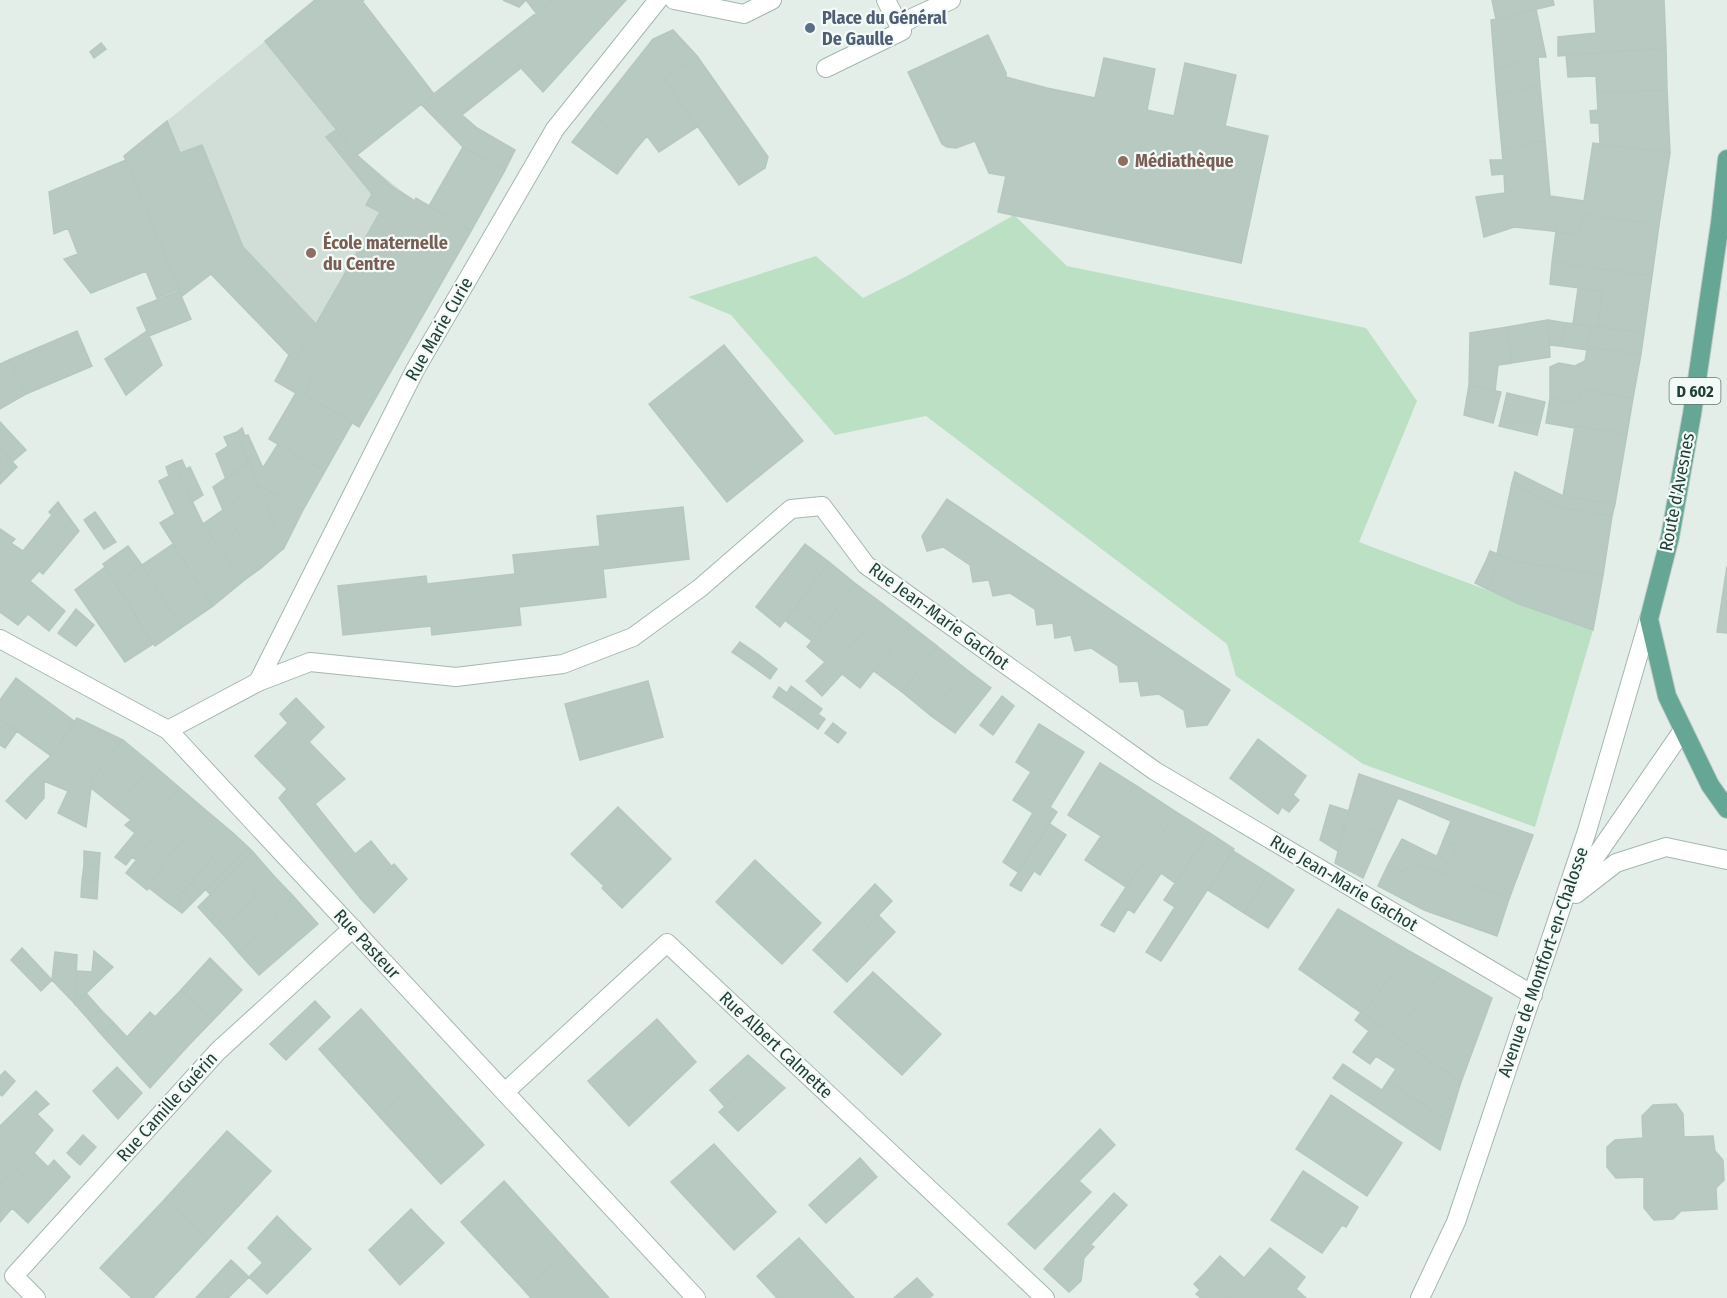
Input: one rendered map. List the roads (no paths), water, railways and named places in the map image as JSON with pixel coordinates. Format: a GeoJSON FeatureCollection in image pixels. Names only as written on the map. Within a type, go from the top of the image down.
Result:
{"type":"FeatureCollection","features":[{"type":"Feature","properties":{"kind":"main road","name":"Route d'Avesnes"},"geometry":{"type":"LineString","coordinates":[[1727,159],[1724,223],[1690,425],[1670,537],[1649,619],[1667,696],[1710,785],[1727,809]]}},
{"type":"Feature","properties":{"kind":"street","name":"Rue Marie Curie"},"geometry":{"type":"LineString","coordinates":[[258,682],[415,370],[555,129],[658,0]]}},
{"type":"Feature","properties":{"kind":"street"},"geometry":{"type":"LineString","coordinates":[[674,0],[744,14],[772,0]]}},
{"type":"Feature","properties":{"kind":"street"},"geometry":{"type":"LineString","coordinates":[[826,68],[902,32],[886,0]]}},
{"type":"Feature","properties":{"kind":"street"},"geometry":{"type":"LineString","coordinates":[[899,26],[951,0]]}},
{"type":"Feature","properties":{"kind":"street","name":"Rue Jean-Marie Gachot"},"geometry":{"type":"LineString","coordinates":[[168,730],[258,682],[310,662],[456,677],[563,664],[633,637],[700,588],[791,509],[822,506],[866,566],[1155,771],[1533,995]]}},
{"type":"Feature","properties":{"kind":"street","name":"Avenue de Montfort-en-Chalosse"},"geometry":{"type":"LineString","coordinates":[[1419,1298],[1456,1222],[1533,995],[1587,831],[1649,619]]}},
{"type":"Feature","properties":{"kind":"street","name":"Rue Pasteur"},"geometry":{"type":"LineString","coordinates":[[0,639],[168,730],[696,1298]]}},
{"type":"Feature","properties":{"kind":"street"},"geometry":{"type":"LineString","coordinates":[[1563,904],[1683,730]]}},
{"type":"Feature","properties":{"kind":"street"},"geometry":{"type":"LineString","coordinates":[[1563,904],[1616,863],[1666,846],[1727,860]]}},
{"type":"Feature","properties":{"kind":"street","name":"Rue Camille Guérin"},"geometry":{"type":"LineString","coordinates":[[36,1298],[7,1277],[218,1051],[353,928]]}},
{"type":"Feature","properties":{"kind":"street","name":"Rue Albert Calmette"},"geometry":{"type":"LineString","coordinates":[[505,1092],[667,943],[1045,1298]]}},
{"type":"Feature","properties":{"kind":"place","name":"Place du Général De Gaulle"},"geometry":{"type":"Point","coordinates":[810,28]}},
{"type":"Feature","properties":{"kind":"place","name":"Médiathèque"},"geometry":{"type":"Point","coordinates":[1123,161]}},
{"type":"Feature","properties":{"kind":"place","name":"École maternelle du Centre"},"geometry":{"type":"Point","coordinates":[311,253]}}]}
